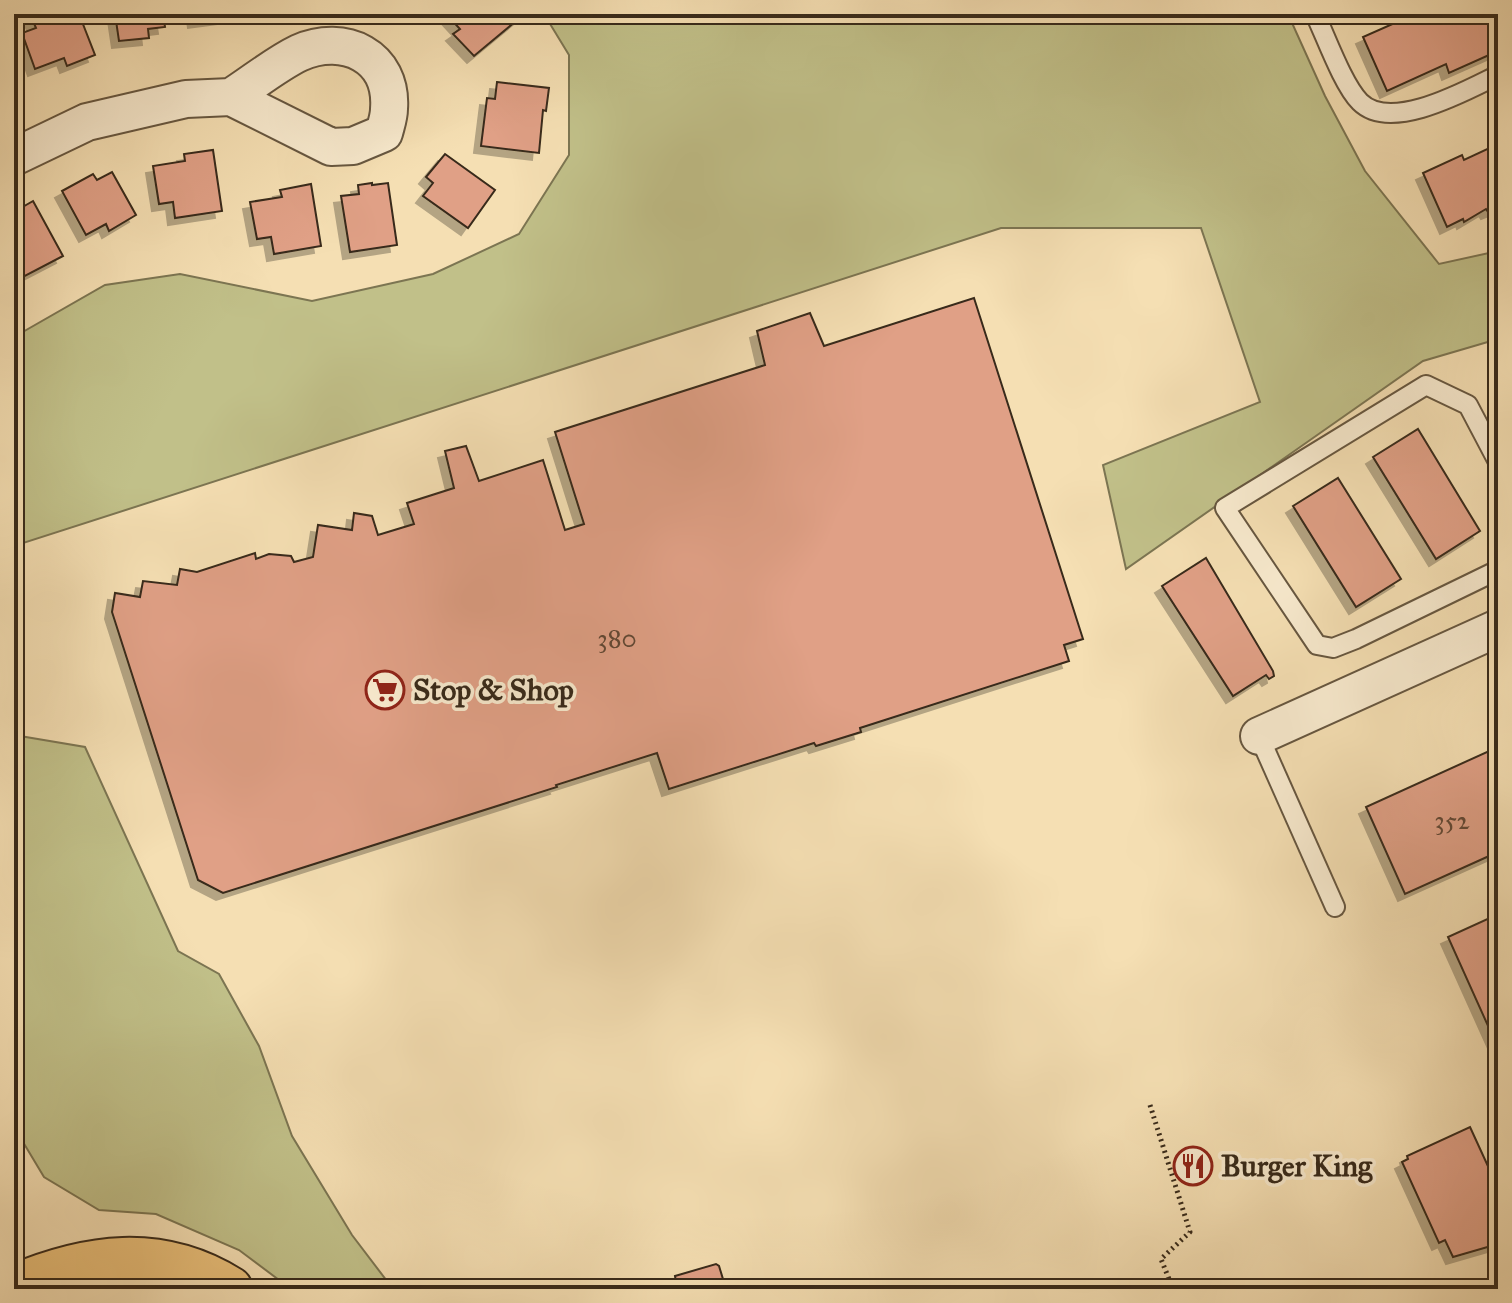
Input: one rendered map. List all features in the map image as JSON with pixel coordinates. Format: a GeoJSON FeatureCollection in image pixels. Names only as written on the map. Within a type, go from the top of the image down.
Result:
{"type":"FeatureCollection","features":[{"type":"Feature","properties":{"kind":"highway"},"geometry":{"type":"LineString","coordinates":[[14,1287],[49,1272],[104,1260],[162,1260],[209,1276],[230,1289]]}},
{"type":"Feature","properties":{"kind":"highway"},"geometry":{"type":"LineString","coordinates":[[96,1289],[113,1286],[163,1289]]}},
{"type":"Feature","properties":{"kind":"street"},"geometry":{"type":"LineString","coordinates":[[14,157],[87,122],[186,99],[231,97]]}},
{"type":"Feature","properties":{"kind":"street"},"geometry":{"type":"LineString","coordinates":[[1259,736],[1498,628]]}},
{"type":"Feature","properties":{"kind":"lane"},"geometry":{"type":"LineString","coordinates":[[1315,14],[1352,93],[1368,108],[1389,111],[1434,106],[1498,75]]}},
{"type":"Feature","properties":{"kind":"lane"},"geometry":{"type":"LineString","coordinates":[[1498,462],[1468,405],[1426,385],[1225,508],[1317,645],[1333,648],[1356,639],[1498,570]]}},
{"type":"Feature","properties":{"kind":"lane"},"geometry":{"type":"LineString","coordinates":[[1259,736],[1335,907]]}},
{"type":"Feature","properties":{"kind":"path"},"geometry":{"type":"LineString","coordinates":[[1150,1105],[1190,1232],[1161,1259],[1173,1289]]}},
{"type":"Feature","properties":{"kind":"shaded area"},"geometry":{"type":"Polygon","coordinates":[[[544,14],[1288,14],[1325,96],[1365,171],[1439,264],[1498,251],[1498,339],[1423,361],[1126,569],[1103,465],[1260,402],[1201,228],[1001,228],[14,546],[14,337],[105,285],[180,274],[312,301],[433,274],[519,234],[569,155],[569,55],[544,14]]]}},
{"type":"Feature","properties":{"kind":"shaded area"},"geometry":{"type":"Polygon","coordinates":[[[14,735],[85,747],[178,951],[219,974],[259,1046],[292,1136],[352,1235],[393,1289],[291,1289],[239,1250],[156,1214],[99,1210],[44,1177],[14,1127],[14,735]]]}},
{"type":"Feature","properties":{"kind":"building"},"geometry":{"type":"Polygon","coordinates":[[[30,14],[79,14],[95,55],[67,66],[64,58],[35,69],[22,33],[36,28],[30,14]]]}},
{"type":"Feature","properties":{"kind":"building"},"geometry":{"type":"Polygon","coordinates":[[[115,14],[163,14],[165,27],[148,29],[149,38],[119,41],[115,14]]]}},
{"type":"Feature","properties":{"kind":"building"},"geometry":{"type":"Polygon","coordinates":[[[194,14],[224,14],[225,17],[195,21],[194,14]]]}},
{"type":"Feature","properties":{"kind":"building"},"geometry":{"type":"Polygon","coordinates":[[[1415,14],[1425,14],[1427,18],[1436,14],[1498,14],[1498,51],[1449,73],[1446,64],[1387,91],[1363,37],[1415,14]]]}},
{"type":"Feature","properties":{"kind":"building"},"geometry":{"type":"Polygon","coordinates":[[[448,16],[522,16],[474,56],[453,34],[460,29],[448,16]]]}},
{"type":"Feature","properties":{"kind":"building"},"geometry":{"type":"Polygon","coordinates":[[[497,82],[549,88],[546,111],[543,110],[539,153],[481,146],[487,98],[495,99],[497,82]]]}},
{"type":"Feature","properties":{"kind":"building"},"geometry":{"type":"Polygon","coordinates":[[[1498,144],[1498,208],[1488,212],[1486,209],[1464,222],[1463,219],[1447,227],[1423,173],[1462,155],[1464,160],[1498,144]]]}},
{"type":"Feature","properties":{"kind":"building"},"geometry":{"type":"Polygon","coordinates":[[[213,150],[222,211],[175,218],[173,202],[159,204],[153,166],[185,161],[184,154],[213,150]]]}},
{"type":"Feature","properties":{"kind":"building"},"geometry":{"type":"Polygon","coordinates":[[[445,154],[495,190],[468,228],[423,196],[433,183],[426,177],[445,154]]]}},
{"type":"Feature","properties":{"kind":"building"},"geometry":{"type":"Polygon","coordinates":[[[112,172],[136,215],[109,231],[106,224],[86,235],[62,191],[93,174],[97,180],[112,172]]]}},
{"type":"Feature","properties":{"kind":"building"},"geometry":{"type":"Polygon","coordinates":[[[388,183],[397,245],[350,252],[341,196],[359,194],[358,185],[388,183]]]}},
{"type":"Feature","properties":{"kind":"building"},"geometry":{"type":"Polygon","coordinates":[[[311,184],[321,246],[274,254],[271,237],[257,239],[250,202],[282,197],[280,190],[311,184]]]}},
{"type":"Feature","properties":{"kind":"building"},"geometry":{"type":"Polygon","coordinates":[[[33,201],[63,256],[21,278],[14,265],[14,209],[33,201]]]}},
{"type":"Feature","properties":{"kind":"building"},"geometry":{"type":"Polygon","coordinates":[[[974,298],[1083,639],[1064,645],[1069,661],[860,728],[861,732],[816,746],[814,743],[669,789],[657,753],[223,893],[198,880],[112,612],[115,593],[140,597],[143,581],[177,585],[180,569],[197,572],[255,553],[256,559],[269,554],[291,556],[294,562],[313,557],[318,525],[352,530],[354,513],[372,516],[378,535],[414,524],[407,503],[454,488],[445,451],[466,446],[479,481],[543,460],[565,530],[584,524],[555,432],[765,365],[757,331],[810,313],[824,346],[974,298]]]}},
{"type":"Feature","properties":{"kind":"building"},"geometry":{"type":"Polygon","coordinates":[[[1418,429],[1480,531],[1436,559],[1373,457],[1418,429]]]}},
{"type":"Feature","properties":{"kind":"building"},"geometry":{"type":"Polygon","coordinates":[[[1338,478],[1401,579],[1356,607],[1293,506],[1338,478]]]}},
{"type":"Feature","properties":{"kind":"building"},"geometry":{"type":"Polygon","coordinates":[[[1206,558],[1274,676],[1269,679],[1266,675],[1233,696],[1162,586],[1206,558]]]}},
{"type":"Feature","properties":{"kind":"building"},"geometry":{"type":"Polygon","coordinates":[[[1498,747],[1498,852],[1405,894],[1366,807],[1498,747]]]}},
{"type":"Feature","properties":{"kind":"building"},"geometry":{"type":"Polygon","coordinates":[[[1494,916],[1498,925],[1498,1048],[1448,937],[1494,916]]]}},
{"type":"Feature","properties":{"kind":"building"},"geometry":{"type":"Polygon","coordinates":[[[1470,1127],[1498,1188],[1498,1244],[1453,1257],[1445,1240],[1439,1243],[1402,1162],[1408,1159],[1407,1156],[1470,1127]]]}},
{"type":"Feature","properties":{"kind":"building"},"geometry":{"type":"Polygon","coordinates":[[[716,1264],[726,1289],[652,1289],[676,1282],[675,1276],[716,1264]]]}},
{"type":"Feature","properties":{"kind":"place","name":"Stop & Shop"},"geometry":{"type":"Point","coordinates":[385,690]}},
{"type":"Feature","properties":{"kind":"place","name":"Burger King"},"geometry":{"type":"Point","coordinates":[1193,1166]}}]}
